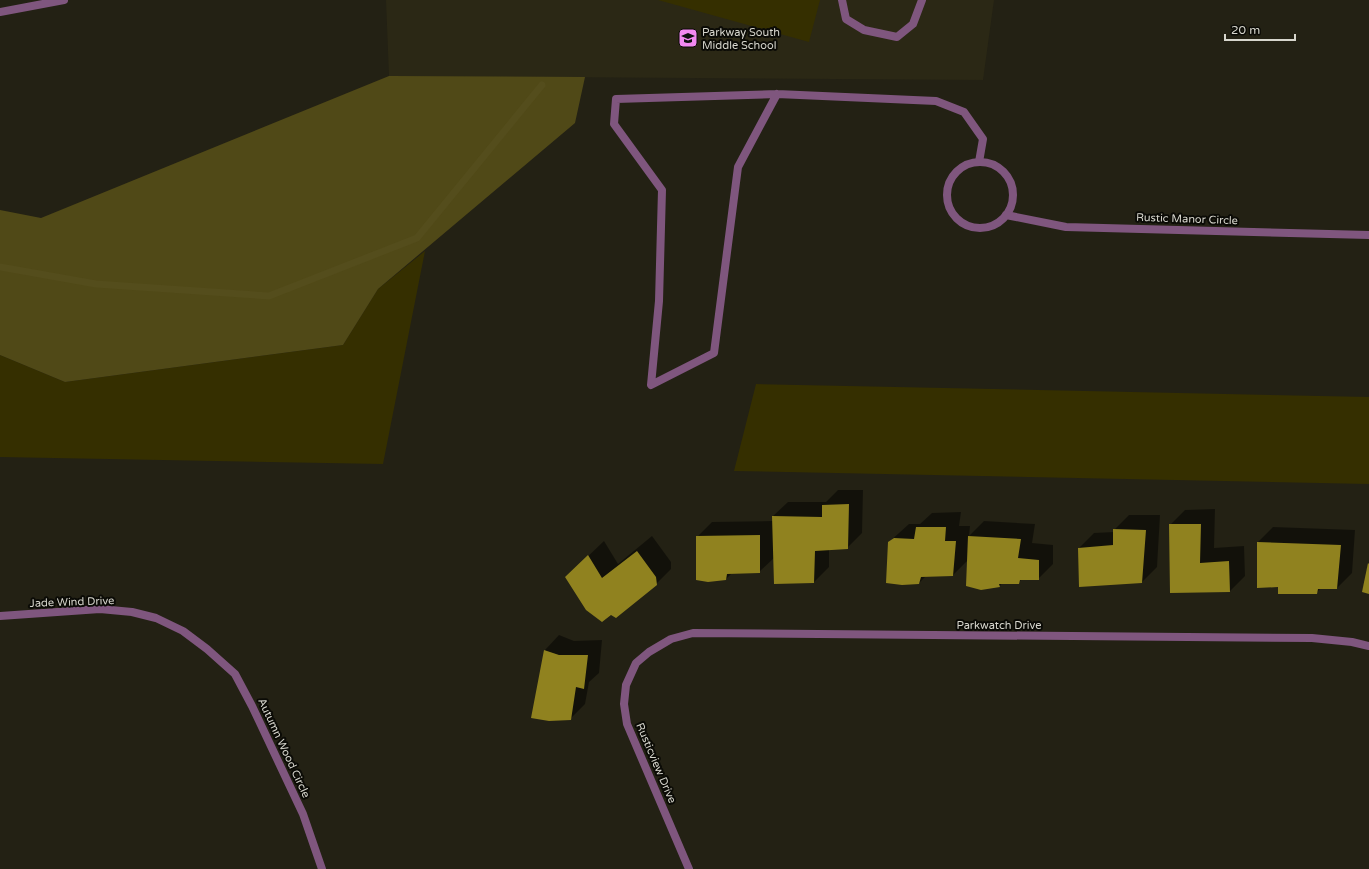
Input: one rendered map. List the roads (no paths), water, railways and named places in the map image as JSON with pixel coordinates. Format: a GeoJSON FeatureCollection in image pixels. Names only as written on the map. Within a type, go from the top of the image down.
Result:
{"type":"FeatureCollection","features":[{"type":"Feature","properties":{"kind":"street"},"geometry":{"type":"LineString","coordinates":[[0,12],[64,0]]}},
{"type":"Feature","properties":{"kind":"street"},"geometry":{"type":"LineString","coordinates":[[842,0],[846,19],[864,30],[897,37],[913,24],[922,0]]}},
{"type":"Feature","properties":{"kind":"street"},"geometry":{"type":"LineString","coordinates":[[777,94],[738,167],[714,353],[651,385],[659,301],[662,190],[614,124],[616,99],[777,94],[936,101],[964,112],[983,140],[979,162]]}},
{"type":"Feature","properties":{"kind":"street"},"geometry":{"type":"LineString","coordinates":[[979,162],[989,163],[999,167],[1007,175],[1012,184],[1013,195],[1012,206],[998,223],[988,227],[977,228],[966,225],[957,219],[950,210],[947,194],[952,178],[959,169],[968,164],[979,162]]}},
{"type":"Feature","properties":{"kind":"street","name":"Rustic Manor Circle"},"geometry":{"type":"LineString","coordinates":[[1006,215],[1066,227],[1369,235]]}},
{"type":"Feature","properties":{"kind":"street","name":"Jade Wind Drive"},"geometry":{"type":"LineString","coordinates":[[0,616],[100,609],[132,612],[156,618],[183,631],[207,649]]}},
{"type":"Feature","properties":{"kind":"street","name":"Parkwatch Drive"},"geometry":{"type":"LineString","coordinates":[[636,663],[649,652],[671,638],[694,634],[1312,638],[1352,642],[1369,646]]}},
{"type":"Feature","properties":{"kind":"street","name":"Autumn Wood Circle"},"geometry":{"type":"LineString","coordinates":[[207,649],[235,674],[252,706],[303,814],[322,869]]}},
{"type":"Feature","properties":{"kind":"street","name":"Rusticview Drive"},"geometry":{"type":"LineString","coordinates":[[636,663],[626,684],[624,704],[627,724],[689,869]]}},
{"type":"Feature","properties":{"kind":"waterway"},"geometry":{"type":"LineString","coordinates":[[0,267],[96,284],[269,296],[417,238],[542,85]]}},
{"type":"Feature","properties":{"kind":"place","name":"Parkway South Middle School"},"geometry":{"type":"Point","coordinates":[688,38]}}]}
